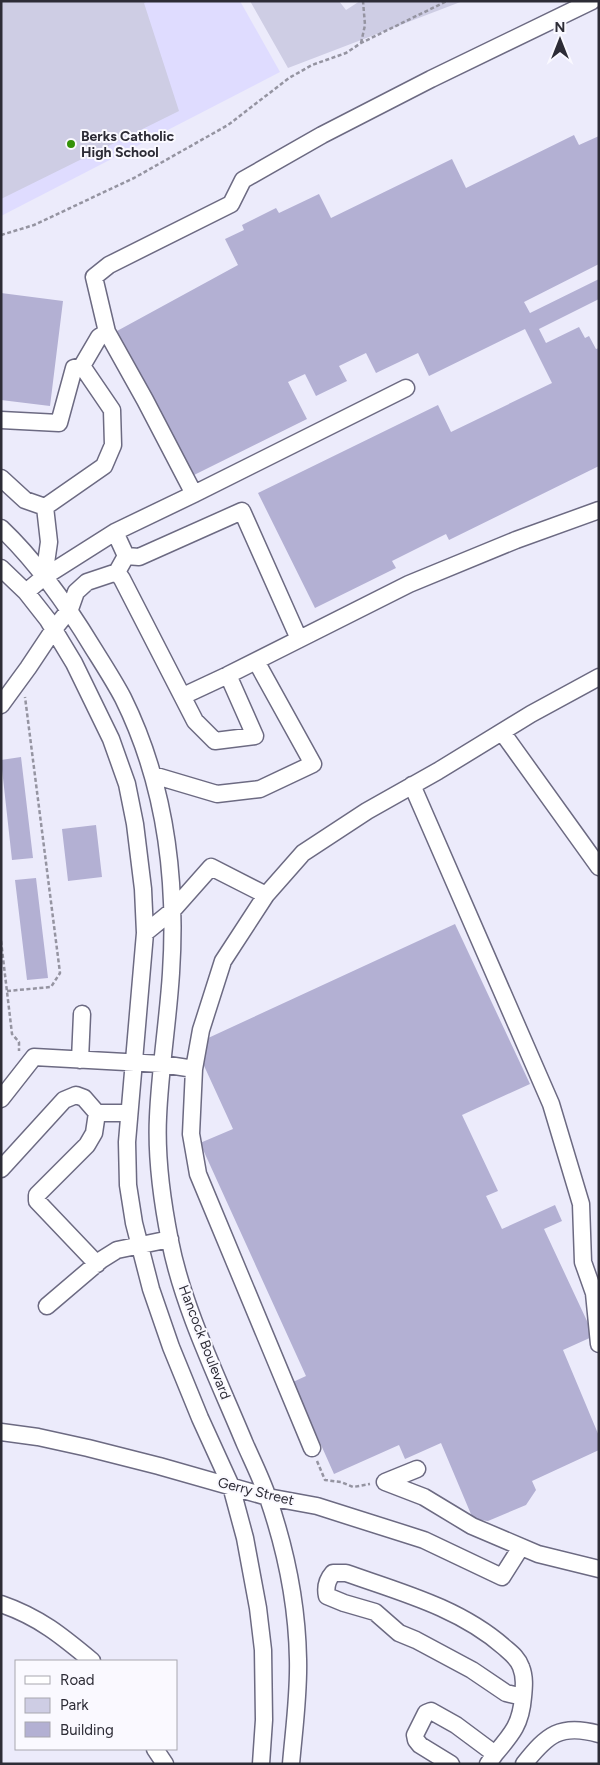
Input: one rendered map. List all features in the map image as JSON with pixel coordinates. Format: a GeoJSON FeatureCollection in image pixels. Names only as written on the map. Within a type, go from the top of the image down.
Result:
{"type":"FeatureCollection","features":[{"type":"Feature","properties":{"kind":"street"},"geometry":{"type":"LineString","coordinates":[[194,494],[107,332],[94,277],[109,265],[231,204],[243,180],[322,135],[431,79],[592,1]]}},
{"type":"Feature","properties":{"kind":"street"},"geometry":{"type":"LineString","coordinates":[[1,420],[59,423],[74,368],[82,366],[99,337],[107,332]]}},
{"type":"Feature","properties":{"kind":"street"},"geometry":{"type":"LineString","coordinates":[[45,507],[104,466],[113,445],[112,410],[82,366]]}},
{"type":"Feature","properties":{"kind":"street"},"geometry":{"type":"LineString","coordinates":[[26,592],[44,577],[115,532],[406,388]]}},
{"type":"Feature","properties":{"kind":"street"},"geometry":{"type":"LineString","coordinates":[[1,478],[25,500],[45,507]]}},
{"type":"Feature","properties":{"kind":"street"},"geometry":{"type":"LineString","coordinates":[[44,577],[49,542],[45,507]]}},
{"type":"Feature","properties":{"kind":"street"},"geometry":{"type":"LineString","coordinates":[[182,696],[228,675],[409,584],[516,540],[599,510]]}},
{"type":"Feature","properties":{"kind":"street"},"geometry":{"type":"LineString","coordinates":[[126,556],[139,557],[242,511],[299,639]]}},
{"type":"Feature","properties":{"kind":"street","name":"Hancock Boulevard"},"geometry":{"type":"LineString","coordinates":[[1,528],[19,545],[70,609],[123,698],[140,737],[159,797],[164,824],[172,911],[171,973],[158,1119],[159,1166],[163,1205],[170,1239],[195,1323],[268,1497],[282,1545],[295,1612],[298,1661],[291,1764]]}},
{"type":"Feature","properties":{"kind":"street"},"geometry":{"type":"LineString","coordinates":[[115,532],[126,556],[119,575],[195,721],[215,741],[255,736],[228,675]]}},
{"type":"Feature","properties":{"kind":"street"},"geometry":{"type":"LineString","coordinates":[[1,568],[26,592],[54,629],[74,663],[110,739],[127,784],[135,824],[143,889],[145,933],[127,1142],[128,1185],[134,1223],[151,1289],[171,1347],[200,1418],[231,1486],[245,1538],[258,1608],[263,1650],[264,1720],[262,1764]]}},
{"type":"Feature","properties":{"kind":"street"},"geometry":{"type":"LineString","coordinates":[[1,705],[70,609],[76,592],[86,582],[119,575]]}},
{"type":"Feature","properties":{"kind":"street"},"geometry":{"type":"LineString","coordinates":[[153,775],[217,794],[260,789],[313,764],[256,661]]}},
{"type":"Feature","properties":{"kind":"street"},"geometry":{"type":"LineString","coordinates":[[312,1448],[198,1174],[191,1134],[194,1068],[201,1030],[222,961],[266,894],[303,853],[367,811],[599,677]]}},
{"type":"Feature","properties":{"kind":"street"},"geometry":{"type":"LineString","coordinates":[[502,732],[599,867]]}},
{"type":"Feature","properties":{"kind":"street"},"geometry":{"type":"LineString","coordinates":[[412,785],[551,1104],[581,1204],[583,1262],[594,1293],[599,1344]]}},
{"type":"Feature","properties":{"kind":"street"},"geometry":{"type":"LineString","coordinates":[[145,933],[172,911],[211,867],[266,894]]}},
{"type":"Feature","properties":{"kind":"street"},"geometry":{"type":"LineString","coordinates":[[80,1060],[82,1014]]}},
{"type":"Feature","properties":{"kind":"street"},"geometry":{"type":"LineString","coordinates":[[1,1099],[34,1057],[134,1062],[194,1068]]}},
{"type":"Feature","properties":{"kind":"street"},"geometry":{"type":"LineString","coordinates":[[1,1169],[64,1100],[76,1095],[84,1098],[97,1113],[129,1113]]}},
{"type":"Feature","properties":{"kind":"street"},"geometry":{"type":"LineString","coordinates":[[97,1113],[94,1133],[87,1145],[37,1195],[37,1201],[98,1264]]}},
{"type":"Feature","properties":{"kind":"street"},"geometry":{"type":"LineString","coordinates":[[47,1306],[118,1250],[170,1239]]}},
{"type":"Feature","properties":{"kind":"street","name":"Gerry Street"},"geometry":{"type":"LineString","coordinates":[[1,1432],[88,1448],[268,1497],[316,1506],[424,1540],[502,1578],[521,1547]]}},
{"type":"Feature","properties":{"kind":"street"},"geometry":{"type":"LineString","coordinates":[[385,1482],[417,1468]]}},
{"type":"Feature","properties":{"kind":"street"},"geometry":{"type":"LineString","coordinates":[[385,1482],[424,1497],[472,1526],[538,1554],[599,1569]]}},
{"type":"Feature","properties":{"kind":"street"},"geometry":{"type":"LineString","coordinates":[[450,1764],[420,1745],[416,1740],[415,1735],[426,1713],[431,1711],[456,1725],[492,1759],[511,1735],[522,1715],[524,1697],[525,1682],[521,1667],[515,1656],[489,1634],[436,1605],[346,1573],[332,1573],[328,1578],[327,1596],[375,1612],[398,1633],[416,1640],[472,1670],[506,1693],[524,1697]]}},
{"type":"Feature","properties":{"kind":"street"},"geometry":{"type":"LineString","coordinates":[[1,1604],[47,1625],[91,1660]]}},
{"type":"Feature","properties":{"kind":"street"},"geometry":{"type":"LineString","coordinates":[[529,1762],[539,1745],[550,1737],[561,1732],[578,1730],[597,1731]]}},
{"type":"Feature","properties":{"kind":"street"},"geometry":{"type":"LineString","coordinates":[[156,1750],[165,1764]]}},
{"type":"Feature","properties":{"kind":"path"},"geometry":{"type":"LineString","coordinates":[[361,43],[365,26],[363,1]]}},
{"type":"Feature","properties":{"kind":"path"},"geometry":{"type":"LineString","coordinates":[[1,235],[34,225],[134,178],[228,125],[289,78],[312,65],[346,53],[361,43],[447,1]]}},
{"type":"Feature","properties":{"kind":"path"},"geometry":{"type":"LineString","coordinates":[[7,991],[52,987],[60,973],[23,676]]}},
{"type":"Feature","properties":{"kind":"path"},"geometry":{"type":"LineString","coordinates":[[1,941],[12,1034],[19,1042],[18,1078]]}},
{"type":"Feature","properties":{"kind":"path"},"geometry":{"type":"LineString","coordinates":[[312,1448],[325,1480],[341,1482],[354,1487],[385,1482]]}},
{"type":"Feature","properties":{"kind":"shaded area","name":"Berks Catholic High School"},"geometry":{"type":"Polygon","coordinates":[[[1,1],[240,1],[280,72],[1,216],[1,1]]]}},
{"type":"Feature","properties":{"kind":"green space","name":"Berks Catholic High School"},"geometry":{"type":"Polygon","coordinates":[[[1,1],[148,1],[144,3],[179,111],[1,199],[1,1]]]}},
{"type":"Feature","properties":{"kind":"green space"},"geometry":{"type":"Polygon","coordinates":[[[250,1],[339,1],[346,10],[360,1],[463,1],[288,68],[250,1]]]}},
{"type":"Feature","properties":{"kind":"building"},"geometry":{"type":"Polygon","coordinates":[[[574,135],[579,145],[599,136],[599,264],[524,302],[530,313],[599,279],[599,299],[539,329],[546,343],[579,327],[585,338],[589,336],[596,349],[599,348],[599,466],[449,540],[446,534],[392,561],[396,568],[315,608],[258,493],[438,405],[451,432],[552,383],[525,329],[429,376],[418,353],[376,373],[366,353],[339,366],[347,381],[316,396],[305,374],[288,382],[307,419],[190,477],[117,331],[238,265],[225,239],[244,230],[242,225],[276,208],[279,213],[319,194],[331,218],[452,159],[466,188],[574,135]]]}},
{"type":"Feature","properties":{"kind":"building"},"geometry":{"type":"Polygon","coordinates":[[[1,293],[63,301],[50,406],[1,400],[1,293]]]}},
{"type":"Feature","properties":{"kind":"building"},"geometry":{"type":"Polygon","coordinates":[[[21,757],[33,858],[12,860],[1,760],[21,757]]]}},
{"type":"Feature","properties":{"kind":"building"},"geometry":{"type":"Polygon","coordinates":[[[96,825],[102,877],[68,881],[62,829],[96,825]]]}},
{"type":"Feature","properties":{"kind":"building"},"geometry":{"type":"Polygon","coordinates":[[[36,878],[48,978],[27,980],[15,880],[36,878]]]}},
{"type":"Feature","properties":{"kind":"building"},"geometry":{"type":"Polygon","coordinates":[[[455,924],[530,1084],[462,1115],[498,1191],[486,1196],[502,1229],[555,1205],[562,1221],[544,1229],[594,1336],[563,1350],[599,1436],[599,1450],[532,1481],[536,1490],[526,1505],[488,1521],[473,1519],[441,1443],[405,1459],[399,1445],[334,1474],[293,1382],[306,1376],[200,1143],[233,1129],[200,1057],[206,1039],[455,924]]]}},
{"type":"Feature","properties":{"kind":"place","name":"Berks Catholic High School"},"geometry":{"type":"Point","coordinates":[71,144]}}]}
